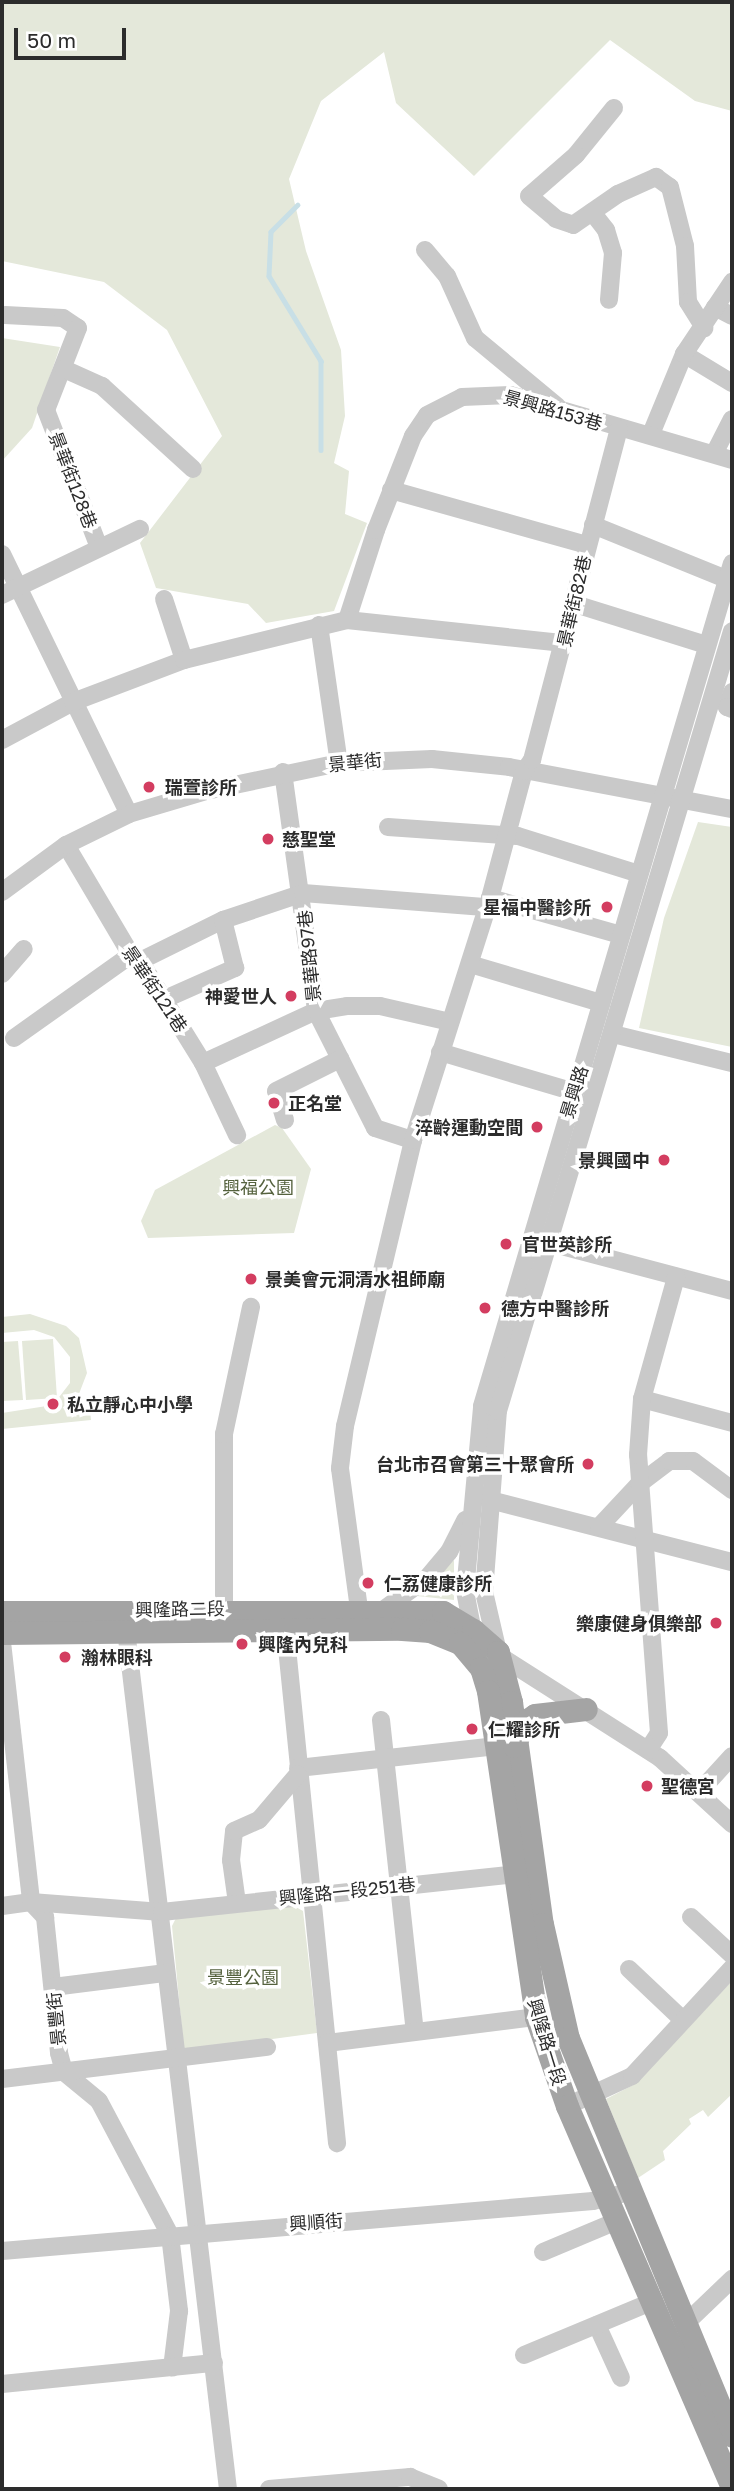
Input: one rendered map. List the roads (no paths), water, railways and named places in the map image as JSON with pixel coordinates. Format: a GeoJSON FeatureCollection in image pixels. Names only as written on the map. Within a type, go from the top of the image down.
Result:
{"type":"FeatureCollection","features":[{"type":"Feature","properties":{"kind":"main road","name":"興隆路二段"},"geometry":{"type":"LineString","coordinates":[[2,1612],[224,1609],[354,1618]]}},
{"type":"Feature","properties":{"kind":"main road"},"geometry":{"type":"LineString","coordinates":[[354,1618],[383,1610],[443,1612],[478,1648]]}},
{"type":"Feature","properties":{"kind":"main road","name":"興隆路二段"},"geometry":{"type":"LineString","coordinates":[[2,1633],[285,1628],[354,1618]]}},
{"type":"Feature","properties":{"kind":"main road"},"geometry":{"type":"LineString","coordinates":[[354,1618],[430,1631],[478,1648]]}},
{"type":"Feature","properties":{"kind":"main road","name":"興隆路一段"},"geometry":{"type":"LineString","coordinates":[[478,1648],[511,1702],[506,1746],[523,1873],[536,2017],[567,2106],[619,2195],[687,2323],[732,2435]]}},
{"type":"Feature","properties":{"kind":"main road"},"geometry":{"type":"LineString","coordinates":[[506,1746],[524,1722],[536,1715],[586,1709]]}},
{"type":"Feature","properties":{"kind":"main road","name":"興隆路一段"},"geometry":{"type":"LineString","coordinates":[[523,1873],[560,2007],[619,2195],[619,2220],[732,2488]]}},
{"type":"Feature","properties":{"kind":"street"},"geometry":{"type":"LineString","coordinates":[[614,108],[576,155],[530,196],[556,219],[573,226],[592,212],[656,177],[670,187],[685,246],[688,302],[704,328]]}},
{"type":"Feature","properties":{"kind":"street"},"geometry":{"type":"LineString","coordinates":[[592,212],[606,230],[613,253],[609,300]]}},
{"type":"Feature","properties":{"kind":"street"},"geometry":{"type":"LineString","coordinates":[[425,250],[443,269],[475,338],[560,408]]}},
{"type":"Feature","properties":{"kind":"street"},"geometry":{"type":"LineString","coordinates":[[651,434],[684,354],[704,328],[732,282]]}},
{"type":"Feature","properties":{"kind":"street"},"geometry":{"type":"LineString","coordinates":[[715,307],[732,316]]}},
{"type":"Feature","properties":{"kind":"street","name":"景華街128巷"},"geometry":{"type":"LineString","coordinates":[[5,315],[74,321],[76,339],[46,410],[99,547]]}},
{"type":"Feature","properties":{"kind":"street"},"geometry":{"type":"LineString","coordinates":[[684,354],[732,383]]}},
{"type":"Feature","properties":{"kind":"street"},"geometry":{"type":"LineString","coordinates":[[64,369],[102,386],[193,469]]}},
{"type":"Feature","properties":{"kind":"street","name":"景興路153巷"},"geometry":{"type":"LineString","coordinates":[[347,620],[391,490],[413,436],[428,415],[463,397],[494,393],[560,408],[619,429],[651,434],[732,460]]}},
{"type":"Feature","properties":{"kind":"street"},"geometry":{"type":"LineString","coordinates":[[715,454],[732,419]]}},
{"type":"Feature","properties":{"kind":"street","name":"景華街82巷"},"geometry":{"type":"LineString","coordinates":[[354,1618],[341,1468],[352,1400],[413,1140],[470,964],[524,771],[532,760],[619,429]]}},
{"type":"Feature","properties":{"kind":"street"},"geometry":{"type":"LineString","coordinates":[[391,490],[587,545]]}},
{"type":"Feature","properties":{"kind":"street"},"geometry":{"type":"LineString","coordinates":[[593,525],[729,571]]}},
{"type":"Feature","properties":{"kind":"street","name":"景華街128巷"},"geometry":{"type":"LineString","coordinates":[[9,590],[140,528]]}},
{"type":"Feature","properties":{"kind":"street"},"geometry":{"type":"LineString","coordinates":[[2,554],[9,590],[73,702],[129,814]]}},
{"type":"Feature","properties":{"kind":"street","name":"景興路"},"geometry":{"type":"LineString","coordinates":[[478,1648],[498,1411],[574,1092],[729,571]]}},
{"type":"Feature","properties":{"kind":"street"},"geometry":{"type":"LineString","coordinates":[[164,599],[184,660]]}},
{"type":"Feature","properties":{"kind":"street"},"geometry":{"type":"LineString","coordinates":[[575,604],[707,645]]}},
{"type":"Feature","properties":{"kind":"street"},"geometry":{"type":"LineString","coordinates":[[2,740],[73,702],[184,660],[318,625],[347,620],[564,643]]}},
{"type":"Feature","properties":{"kind":"street"},"geometry":{"type":"LineString","coordinates":[[318,625],[339,762]]}},
{"type":"Feature","properties":{"kind":"street","name":"景興路"},"geometry":{"type":"LineString","coordinates":[[478,1648],[465,1591],[470,1510],[482,1406],[612,1034],[732,631]]}},
{"type":"Feature","properties":{"kind":"street","name":"景華街"},"geometry":{"type":"LineString","coordinates":[[2,892],[66,845],[129,814],[283,772],[339,762],[432,759],[662,794],[732,809]]}},
{"type":"Feature","properties":{"kind":"street","name":"景華路97巷"},"geometry":{"type":"LineString","coordinates":[[283,772],[303,893],[316,1012],[374,1128],[413,1140]]}},
{"type":"Feature","properties":{"kind":"street"},"geometry":{"type":"LineString","coordinates":[[388,827],[507,836],[639,874]]}},
{"type":"Feature","properties":{"kind":"street","name":"景華街121巷"},"geometry":{"type":"LineString","coordinates":[[66,845],[203,1063],[237,1135]]}},
{"type":"Feature","properties":{"kind":"street"},"geometry":{"type":"LineString","coordinates":[[14,1038],[135,958],[223,919],[303,893],[488,902],[621,935]]}},
{"type":"Feature","properties":{"kind":"street"},"geometry":{"type":"LineString","coordinates":[[165,999],[235,968],[223,919]]}},
{"type":"Feature","properties":{"kind":"street"},"geometry":{"type":"LineString","coordinates":[[2,974],[24,949]]}},
{"type":"Feature","properties":{"kind":"street"},"geometry":{"type":"LineString","coordinates":[[470,964],[601,1003]]}},
{"type":"Feature","properties":{"kind":"street"},"geometry":{"type":"LineString","coordinates":[[203,1063],[316,1012],[380,1006],[450,1022]]}},
{"type":"Feature","properties":{"kind":"street"},"geometry":{"type":"LineString","coordinates":[[612,1034],[732,1063]]}},
{"type":"Feature","properties":{"kind":"street"},"geometry":{"type":"LineString","coordinates":[[440,1052],[574,1092]]}},
{"type":"Feature","properties":{"kind":"street"},"geometry":{"type":"LineString","coordinates":[[285,1120],[276,1091],[340,1059]]}},
{"type":"Feature","properties":{"kind":"street"},"geometry":{"type":"LineString","coordinates":[[540,1240],[732,1291]]}},
{"type":"Feature","properties":{"kind":"street"},"geometry":{"type":"LineString","coordinates":[[648,1750],[659,1733],[639,1485],[642,1399],[676,1277]]}},
{"type":"Feature","properties":{"kind":"street"},"geometry":{"type":"LineString","coordinates":[[224,1609],[224,1434],[251,1307]]}},
{"type":"Feature","properties":{"kind":"street"},"geometry":{"type":"LineString","coordinates":[[642,1399],[732,1423]]}},
{"type":"Feature","properties":{"kind":"street"},"geometry":{"type":"LineString","coordinates":[[599,1527],[639,1485],[669,1461],[682,1458],[732,1490]]}},
{"type":"Feature","properties":{"kind":"street"},"geometry":{"type":"LineString","coordinates":[[490,1500],[732,1562]]}},
{"type":"Feature","properties":{"kind":"street"},"geometry":{"type":"LineString","coordinates":[[383,1610],[435,1569],[449,1552],[470,1510]]}},
{"type":"Feature","properties":{"kind":"street"},"geometry":{"type":"LineString","coordinates":[[285,1628],[337,2143]]}},
{"type":"Feature","properties":{"kind":"street"},"geometry":{"type":"LineString","coordinates":[[126,1630],[162,1912],[176,2060],[229,2489]]}},
{"type":"Feature","properties":{"kind":"street","name":"景豐街"},"geometry":{"type":"LineString","coordinates":[[2,1642],[7,1739],[32,1902],[45,1917],[64,2072]]}},
{"type":"Feature","properties":{"kind":"street"},"geometry":{"type":"LineString","coordinates":[[478,1648],[586,1709],[648,1750],[700,1791],[732,1824]]}},
{"type":"Feature","properties":{"kind":"street"},"geometry":{"type":"LineString","coordinates":[[382,1720],[415,2031]]}},
{"type":"Feature","properties":{"kind":"street"},"geometry":{"type":"LineString","coordinates":[[237,1903],[231,1860],[234,1831],[259,1820],[298,1771],[385,1758],[506,1746]]}},
{"type":"Feature","properties":{"kind":"street"},"geometry":{"type":"LineString","coordinates":[[700,1791],[732,1756]]}},
{"type":"Feature","properties":{"kind":"street","name":"興隆路一段251巷"},"geometry":{"type":"LineString","coordinates":[[2,1906],[32,1902],[162,1912],[523,1873]]}},
{"type":"Feature","properties":{"kind":"street"},"geometry":{"type":"LineString","coordinates":[[691,1917],[732,1955]]}},
{"type":"Feature","properties":{"kind":"street"},"geometry":{"type":"LineString","coordinates":[[567,2106],[590,2098],[632,2076],[732,1968]]}},
{"type":"Feature","properties":{"kind":"street"},"geometry":{"type":"LineString","coordinates":[[629,1969],[683,2020]]}},
{"type":"Feature","properties":{"kind":"street"},"geometry":{"type":"LineString","coordinates":[[52,1987],[166,1973]]}},
{"type":"Feature","properties":{"kind":"street"},"geometry":{"type":"LineString","coordinates":[[327,2043],[536,2017]]}},
{"type":"Feature","properties":{"kind":"street"},"geometry":{"type":"LineString","coordinates":[[2,2079],[267,2047]]}},
{"type":"Feature","properties":{"kind":"street"},"geometry":{"type":"LineString","coordinates":[[64,2072],[99,2101],[170,2235],[179,2311],[172,2368]]}},
{"type":"Feature","properties":{"kind":"street","name":"興順街"},"geometry":{"type":"LineString","coordinates":[[2,2251],[619,2195]]}},
{"type":"Feature","properties":{"kind":"street"},"geometry":{"type":"LineString","coordinates":[[543,2252],[619,2220]]}},
{"type":"Feature","properties":{"kind":"street"},"geometry":{"type":"LineString","coordinates":[[687,2323],[732,2282]]}},
{"type":"Feature","properties":{"kind":"street"},"geometry":{"type":"LineString","coordinates":[[524,2355],[654,2301]]}},
{"type":"Feature","properties":{"kind":"street"},"geometry":{"type":"LineString","coordinates":[[597,2325],[621,2378]]}},
{"type":"Feature","properties":{"kind":"street"},"geometry":{"type":"LineString","coordinates":[[2,2384],[214,2363]]}},
{"type":"Feature","properties":{"kind":"street"},"geometry":{"type":"LineString","coordinates":[[269,2489],[400,2477],[420,2479],[439,2489]]}},
{"type":"Feature","properties":{"kind":"waterway"},"geometry":{"type":"LineString","coordinates":[[298,205],[271,232],[269,276],[321,361],[321,450]]}},
{"type":"Feature","properties":{"kind":"place","name":"瑞萱診所"},"geometry":{"type":"Point","coordinates":[149,787]}},
{"type":"Feature","properties":{"kind":"place","name":"慈聖堂"},"geometry":{"type":"Point","coordinates":[268,839]}},
{"type":"Feature","properties":{"kind":"place","name":"星福中醫診所"},"geometry":{"type":"Point","coordinates":[607,907]}},
{"type":"Feature","properties":{"kind":"place","name":"神愛世人"},"geometry":{"type":"Point","coordinates":[291,996]}},
{"type":"Feature","properties":{"kind":"place","name":"正名堂"},"geometry":{"type":"Point","coordinates":[274,1103]}},
{"type":"Feature","properties":{"kind":"place","name":"淬齡運動空間"},"geometry":{"type":"Point","coordinates":[537,1127]}},
{"type":"Feature","properties":{"kind":"place","name":"景興國中"},"geometry":{"type":"Point","coordinates":[664,1160]}},
{"type":"Feature","properties":{"kind":"place","name":"官世英診所"},"geometry":{"type":"Point","coordinates":[506,1244]}},
{"type":"Feature","properties":{"kind":"place","name":"景美會元洞清水祖師廟"},"geometry":{"type":"Point","coordinates":[251,1279]}},
{"type":"Feature","properties":{"kind":"place","name":"德方中醫診所"},"geometry":{"type":"Point","coordinates":[485,1308]}},
{"type":"Feature","properties":{"kind":"place","name":"私立靜心中小學"},"geometry":{"type":"Point","coordinates":[53,1404]}},
{"type":"Feature","properties":{"kind":"place","name":"台北市召會第三十聚會所"},"geometry":{"type":"Point","coordinates":[588,1464]}},
{"type":"Feature","properties":{"kind":"place","name":"仁荔健康診所"},"geometry":{"type":"Point","coordinates":[368,1583]}},
{"type":"Feature","properties":{"kind":"place","name":"樂康健身俱樂部"},"geometry":{"type":"Point","coordinates":[716,1623]}},
{"type":"Feature","properties":{"kind":"place","name":"興隆內兒科"},"geometry":{"type":"Point","coordinates":[242,1644]}},
{"type":"Feature","properties":{"kind":"place","name":"瀚林眼科"},"geometry":{"type":"Point","coordinates":[65,1657]}},
{"type":"Feature","properties":{"kind":"place","name":"仁耀診所"},"geometry":{"type":"Point","coordinates":[472,1729]}},
{"type":"Feature","properties":{"kind":"place","name":"聖德宮"},"geometry":{"type":"Point","coordinates":[647,1786]}},
{"type":"Feature","properties":{"kind":"park label","name":"興福公園"},"geometry":{"type":"Point","coordinates":[258,1187]}},
{"type":"Feature","properties":{"kind":"park label","name":"景豐公園"},"geometry":{"type":"Point","coordinates":[243,1977]}}]}
